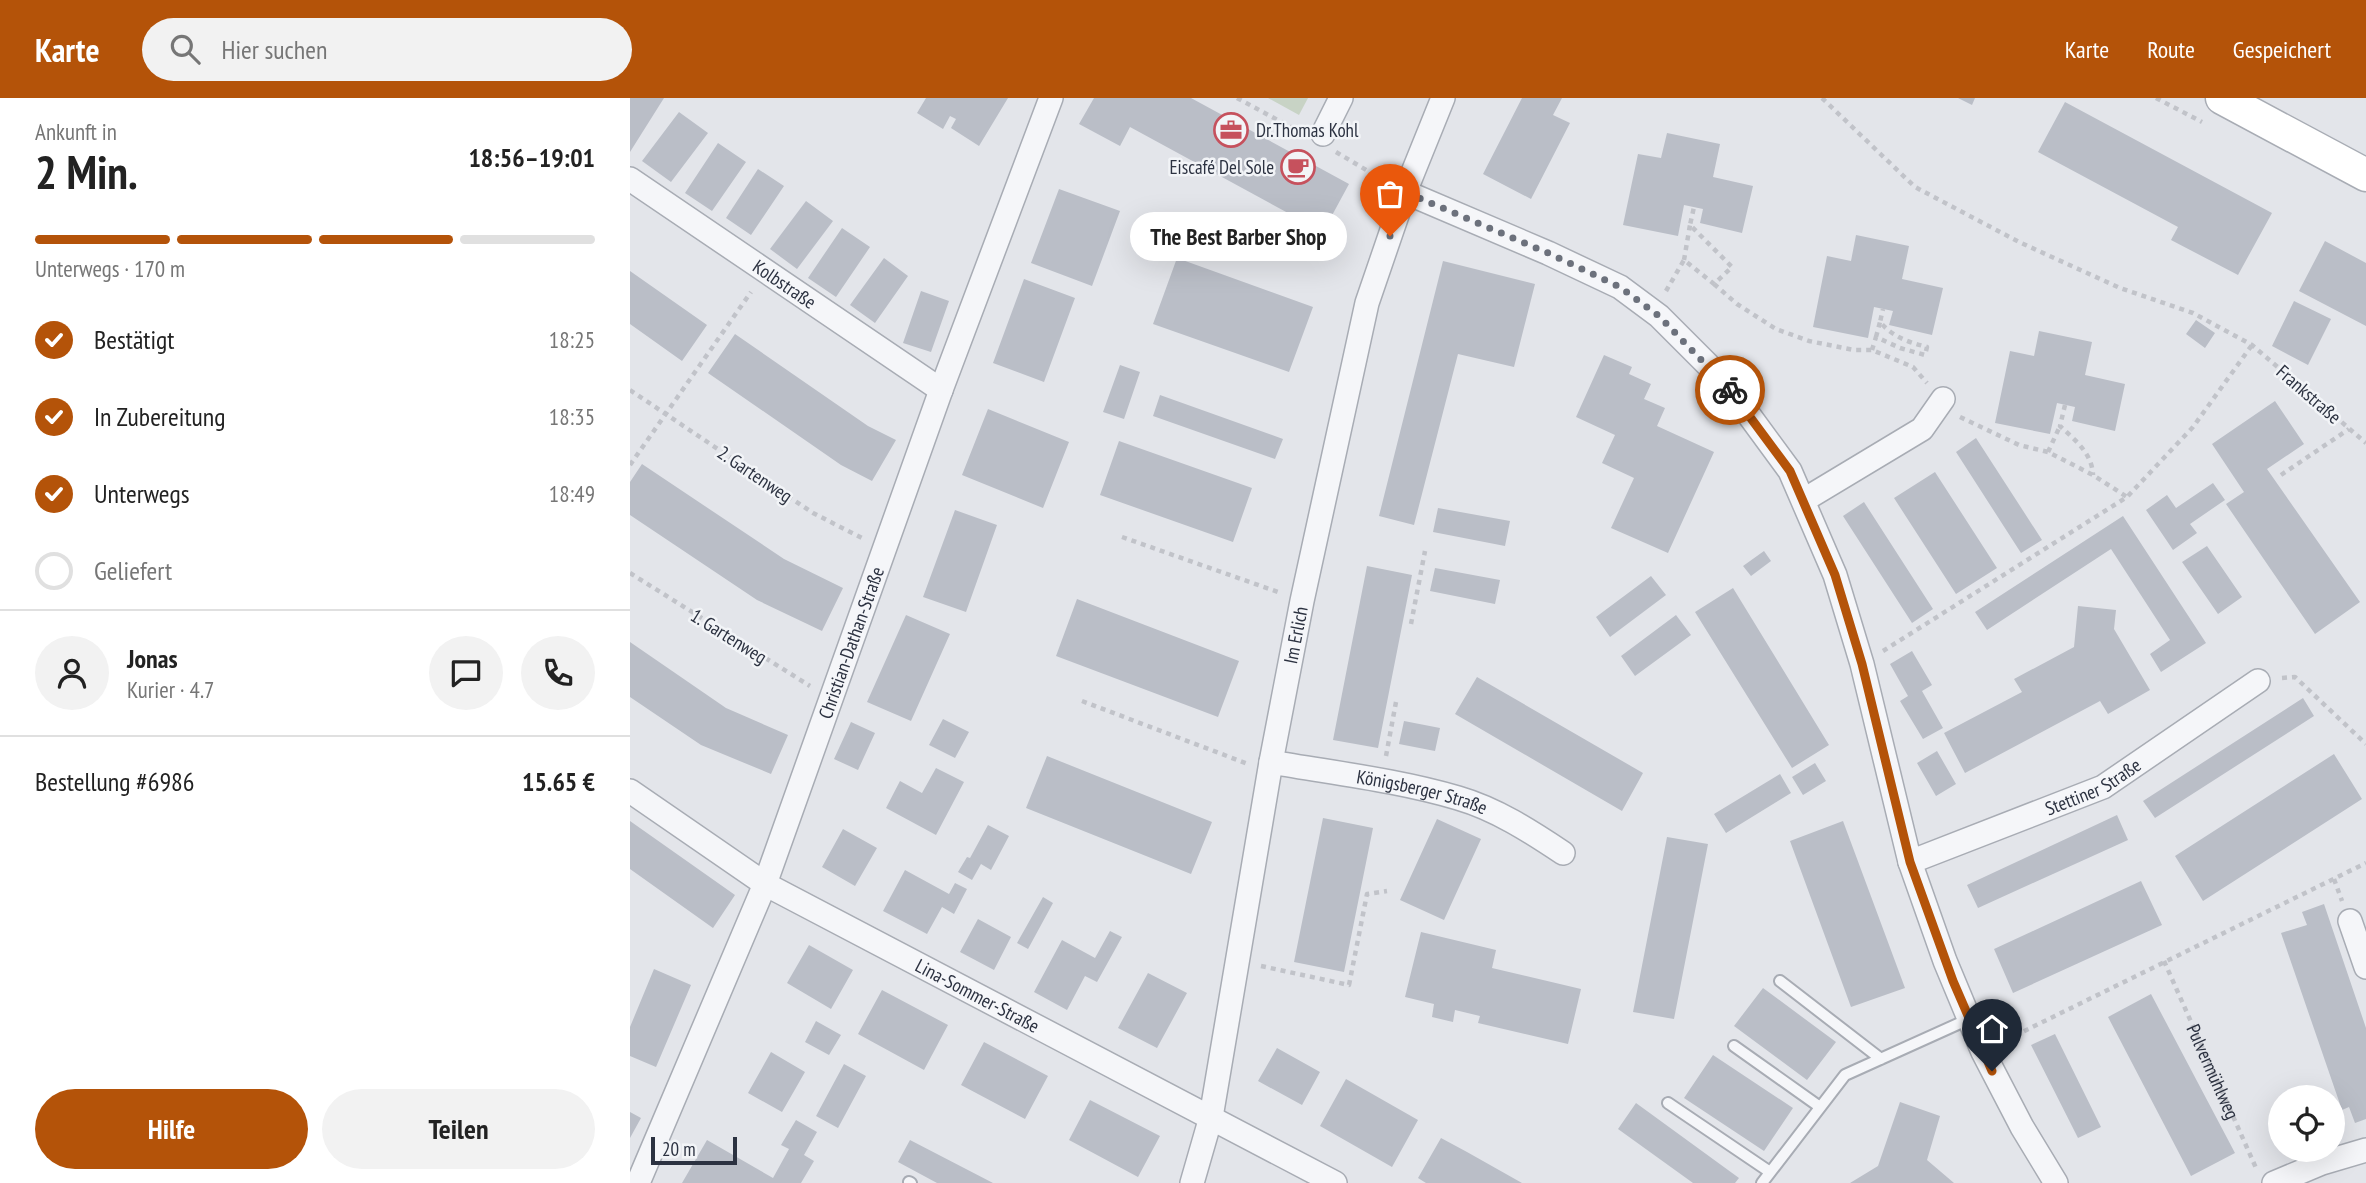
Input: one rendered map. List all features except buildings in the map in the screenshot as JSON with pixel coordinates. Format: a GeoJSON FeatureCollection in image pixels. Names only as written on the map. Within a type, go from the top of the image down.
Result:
{"type":"FeatureCollection","features":[{"type":"Feature","properties":{"kind":"main road"},"geometry":{"type":"LineString","coordinates":[[2222,98],[2366,175]]}},
{"type":"Feature","properties":{"kind":"street","name":"Christian-Dathan-Straße"},"geometry":{"type":"LineString","coordinates":[[638,1183],[765,884],[941,390],[1051,98]]}},
{"type":"Feature","properties":{"kind":"street"},"geometry":{"type":"LineString","coordinates":[[1323,134],[1341,98]]}},
{"type":"Feature","properties":{"kind":"street","name":"Im Erlich"},"geometry":{"type":"LineString","coordinates":[[1192,1183],[1211,1117],[1302,601],[1367,303],[1405,192],[1443,98]]}},
{"type":"Feature","properties":{"kind":"street","name":"Kolbstraße"},"geometry":{"type":"LineString","coordinates":[[630,179],[941,390]]}},
{"type":"Feature","properties":{"kind":"street"},"geometry":{"type":"LineString","coordinates":[[1405,192],[1620,287],[1654,312],[1724,381],[1790,471],[1835,575],[1862,664],[1910,862],[1983,1052],[2022,1128],[2056,1183]]}},
{"type":"Feature","properties":{"kind":"street"},"geometry":{"type":"LineString","coordinates":[[1804,500],[1922,429],[1943,399]]}},
{"type":"Feature","properties":{"kind":"street","name":"Stettiner Straße"},"geometry":{"type":"LineString","coordinates":[[1910,862],[2103,787],[2258,681]]}},
{"type":"Feature","properties":{"kind":"street","name":"Königsberger Straße"},"geometry":{"type":"LineString","coordinates":[[1271,767],[1381,782],[1459,798],[1522,825],[1563,853]]}},
{"type":"Feature","properties":{"kind":"street","name":"Lina-Sommer-Straße"},"geometry":{"type":"LineString","coordinates":[[630,791],[765,884],[1335,1183]]}},
{"type":"Feature","properties":{"kind":"street"},"geometry":{"type":"LineString","coordinates":[[2350,920],[2366,967]]}},
{"type":"Feature","properties":{"kind":"street"},"geometry":{"type":"LineString","coordinates":[[2266,1177],[2366,1150]]}},
{"type":"Feature","properties":{"kind":"lane"},"geometry":{"type":"LineString","coordinates":[[1780,981],[1881,1059]]}},
{"type":"Feature","properties":{"kind":"lane"},"geometry":{"type":"LineString","coordinates":[[1762,1183],[1845,1075],[1969,1019]]}},
{"type":"Feature","properties":{"kind":"lane"},"geometry":{"type":"LineString","coordinates":[[1734,1046],[1821,1107]]}},
{"type":"Feature","properties":{"kind":"lane"},"geometry":{"type":"LineString","coordinates":[[1668,1103],[1770,1172]]}},
{"type":"Feature","properties":{"kind":"path","name":"Frankstraße"},"geometry":{"type":"LineString","coordinates":[[1822,98],[1915,187],[2019,242],[2120,288],[2193,313],[2252,345],[2366,443]]}},
{"type":"Feature","properties":{"kind":"path"},"geometry":{"type":"LineString","coordinates":[[1654,312],[1684,260],[1694,207]]}},
{"type":"Feature","properties":{"kind":"path"},"geometry":{"type":"LineString","coordinates":[[1690,225],[1732,267],[1714,284]]}},
{"type":"Feature","properties":{"kind":"path"},"geometry":{"type":"LineString","coordinates":[[1684,260],[1737,304],[1776,329],[1809,341],[1854,350],[1872,350],[1913,368],[1962,420],[2019,445],[2048,452],[2127,497]]}},
{"type":"Feature","properties":{"kind":"path"},"geometry":{"type":"LineString","coordinates":[[630,466],[766,272]]}},
{"type":"Feature","properties":{"kind":"path"},"geometry":{"type":"LineString","coordinates":[[1872,350],[1883,309]]}},
{"type":"Feature","properties":{"kind":"path"},"geometry":{"type":"LineString","coordinates":[[1876,337],[1925,355],[1927,347],[1905,342],[1880,322]]}},
{"type":"Feature","properties":{"kind":"path"},"geometry":{"type":"LineString","coordinates":[[1862,664],[2127,497],[2193,427],[2252,345]]}},
{"type":"Feature","properties":{"kind":"path","name":"2. Gartenweg"},"geometry":{"type":"LineString","coordinates":[[630,390],[813,513],[863,539],[886,546]]}},
{"type":"Feature","properties":{"kind":"path"},"geometry":{"type":"LineString","coordinates":[[2048,452],[2060,426],[2065,405]]}},
{"type":"Feature","properties":{"kind":"path"},"geometry":{"type":"LineString","coordinates":[[2060,426],[2082,447],[2092,464],[2092,475]]}},
{"type":"Feature","properties":{"kind":"path"},"geometry":{"type":"LineString","coordinates":[[2281,475],[2349,429]]}},
{"type":"Feature","properties":{"kind":"path"},"geometry":{"type":"LineString","coordinates":[[1122,537],[1302,601]]}},
{"type":"Feature","properties":{"kind":"path"},"geometry":{"type":"LineString","coordinates":[[1411,624],[1425,551]]}},
{"type":"Feature","properties":{"kind":"path","name":"1. Gartenweg"},"geometry":{"type":"LineString","coordinates":[[630,573],[830,697]]}},
{"type":"Feature","properties":{"kind":"path"},"geometry":{"type":"LineString","coordinates":[[2258,681],[2295,677],[2366,744]]}},
{"type":"Feature","properties":{"kind":"path"},"geometry":{"type":"LineString","coordinates":[[1082,701],[1271,767]]}},
{"type":"Feature","properties":{"kind":"path"},"geometry":{"type":"LineString","coordinates":[[1381,782],[1396,702]]}},
{"type":"Feature","properties":{"kind":"path"},"geometry":{"type":"LineString","coordinates":[[1983,1052],[2366,863]]}},
{"type":"Feature","properties":{"kind":"path"},"geometry":{"type":"LineString","coordinates":[[1238,962],[1349,985],[1367,894],[1387,891]]}},
{"type":"Feature","properties":{"kind":"path","name":"Pulvermühlweg"},"geometry":{"type":"LineString","coordinates":[[2164,961],[2266,1177]]}},
{"type":"Feature","properties":{"kind":"green space"},"geometry":{"type":"Polygon","coordinates":[[[1268,98],[1308,98],[1299,115],[1268,98]]]}},
{"type":"Feature","properties":{"kind":"way so far"},"geometry":{"type":"LineString","coordinates":[[1390,236],[1405,192],[1548,253],[1620,287],[1654,312],[1730,390]]}},
{"type":"Feature","properties":{"kind":"place","name":"Dr.Thomas Kohl"},"geometry":{"type":"Point","coordinates":[1231,130]}},
{"type":"Feature","properties":{"kind":"place","name":"Eiscafé Del Sole"},"geometry":{"type":"Point","coordinates":[1298,167]}},
{"type":"Feature","properties":{"kind":"place","name":"The Best Barber Shop"},"geometry":{"type":"Point","coordinates":[1390,236]}},
{"type":"Feature","properties":{"kind":"route"},"geometry":{"type":"LineString","coordinates":[[1730,390],[1790,471],[1835,575],[1862,664],[1910,862],[1945,961],[1992,1071]]}}]}
